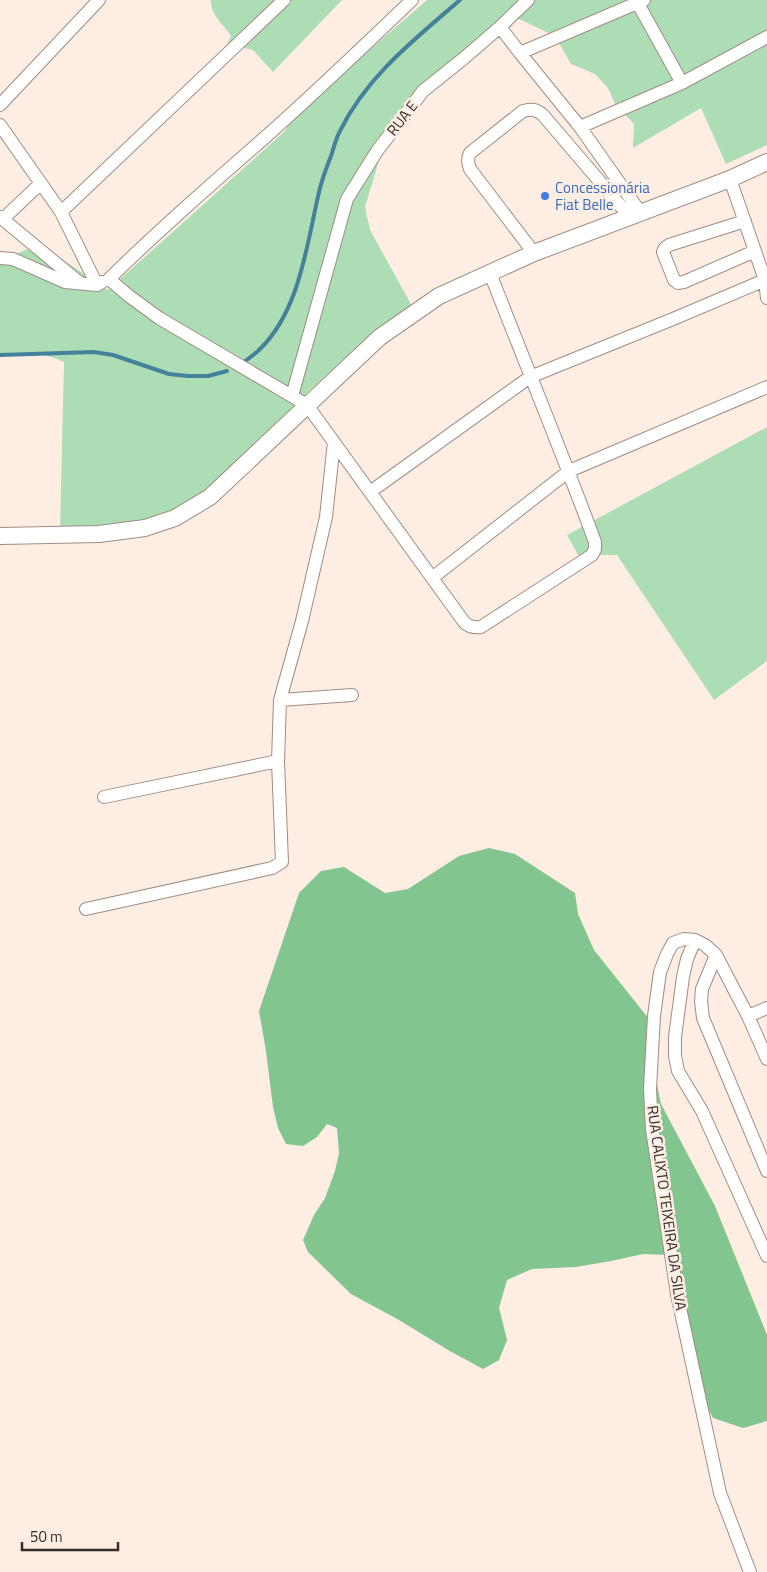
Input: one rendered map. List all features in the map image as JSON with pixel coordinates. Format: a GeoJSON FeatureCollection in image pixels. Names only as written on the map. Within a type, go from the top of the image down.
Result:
{"type":"FeatureCollection","features":[{"type":"Feature","properties":{"kind":"main road"},"geometry":{"type":"LineString","coordinates":[[0,536],[99,534],[145,528],[175,518],[210,497],[380,337],[439,296],[534,253],[730,179],[767,162]]}},
{"type":"Feature","properties":{"kind":"street"},"geometry":{"type":"LineString","coordinates":[[0,104],[98,0]]}},
{"type":"Feature","properties":{"kind":"street"},"geometry":{"type":"LineString","coordinates":[[61,212],[284,0]]}},
{"type":"Feature","properties":{"kind":"street"},"geometry":{"type":"LineString","coordinates":[[0,258],[13,259],[65,282],[97,285],[109,279],[151,238],[345,64],[412,0]]}},
{"type":"Feature","properties":{"kind":"street","name":"RUA E"},"geometry":{"type":"LineString","coordinates":[[292,396],[347,199],[377,150],[423,91],[500,27],[528,0]]}},
{"type":"Feature","properties":{"kind":"street"},"geometry":{"type":"LineString","coordinates":[[520,53],[640,1],[682,83]]}},
{"type":"Feature","properties":{"kind":"street"},"geometry":{"type":"LineString","coordinates":[[500,27],[580,127],[635,215]]}},
{"type":"Feature","properties":{"kind":"street"},"geometry":{"type":"LineString","coordinates":[[580,127],[682,83],[767,37]]}},
{"type":"Feature","properties":{"kind":"street"},"geometry":{"type":"LineString","coordinates":[[534,253],[468,164],[470,153],[523,111],[538,110],[635,215]]}},
{"type":"Feature","properties":{"kind":"street"},"geometry":{"type":"LineString","coordinates":[[0,125],[61,212],[97,285]]}},
{"type":"Feature","properties":{"kind":"street"},"geometry":{"type":"LineString","coordinates":[[730,179],[765,280],[767,298]]}},
{"type":"Feature","properties":{"kind":"street"},"geometry":{"type":"LineString","coordinates":[[41,183],[2,218],[80,283]]}},
{"type":"Feature","properties":{"kind":"street"},"geometry":{"type":"LineString","coordinates":[[745,221],[669,245],[663,252],[674,280],[678,283],[755,252]]}},
{"type":"Feature","properties":{"kind":"street"},"geometry":{"type":"LineString","coordinates":[[109,279],[159,318],[307,405],[468,626],[481,628],[592,555],[595,549],[595,542],[569,471],[490,273]]}},
{"type":"Feature","properties":{"kind":"street"},"geometry":{"type":"LineString","coordinates":[[370,492],[530,377],[765,280]]}},
{"type":"Feature","properties":{"kind":"street"},"geometry":{"type":"LineString","coordinates":[[432,578],[569,471],[767,387]]}},
{"type":"Feature","properties":{"kind":"street"},"geometry":{"type":"LineString","coordinates":[[86,909],[272,868],[282,862],[278,761],[280,700],[302,621],[326,517],[334,442]]}},
{"type":"Feature","properties":{"kind":"street"},"geometry":{"type":"LineString","coordinates":[[280,700],[352,695]]}},
{"type":"Feature","properties":{"kind":"street"},"geometry":{"type":"LineString","coordinates":[[104,797],[278,761]]}},
{"type":"Feature","properties":{"kind":"street","name":"RUA CALIXTO TEIXEIRA DA SILVA"},"geometry":{"type":"LineString","coordinates":[[695,940],[684,939],[673,943],[660,972],[654,1016],[650,1089],[652,1129],[678,1294],[720,1493],[750,1572]]}},
{"type":"Feature","properties":{"kind":"street"},"geometry":{"type":"LineString","coordinates":[[767,1059],[748,1016],[716,955],[705,945],[695,940],[687,959],[683,978],[675,1037],[675,1056],[678,1071],[702,1111],[767,1256]]}},
{"type":"Feature","properties":{"kind":"street"},"geometry":{"type":"LineString","coordinates":[[716,955],[702,989],[703,1018],[767,1171]]}},
{"type":"Feature","properties":{"kind":"street"},"geometry":{"type":"LineString","coordinates":[[748,1016],[767,1008]]}},
{"type":"Feature","properties":{"kind":"green space"},"geometry":{"type":"Polygon","coordinates":[[[211,0],[342,0],[273,72],[253,50],[227,44],[231,36],[215,15],[211,0]]]}},
{"type":"Feature","properties":{"kind":"green space"},"geometry":{"type":"Polygon","coordinates":[[[427,0],[767,0],[767,145],[726,164],[701,108],[633,148],[634,124],[615,104],[608,88],[595,74],[571,64],[555,36],[519,19],[500,27],[406,103],[381,154],[365,207],[370,230],[412,306],[365,340],[309,391],[234,469],[197,504],[162,520],[60,530],[64,362],[49,356],[25,353],[0,354],[0,261],[39,244],[108,290],[284,132],[298,112],[427,0]]]}},
{"type":"Feature","properties":{"kind":"green space"},"geometry":{"type":"Polygon","coordinates":[[[767,427],[767,661],[714,700],[617,555],[578,555],[567,535],[767,427]]]}},
{"type":"Feature","properties":{"kind":"green space"},"geometry":{"type":"Polygon","coordinates":[[[489,848],[515,854],[575,893],[578,914],[594,950],[653,1024],[650,1052],[661,1104],[715,1206],[767,1335],[767,1421],[743,1428],[713,1418],[698,1389],[669,1255],[643,1254],[576,1267],[532,1269],[507,1280],[499,1308],[507,1340],[499,1360],[483,1369],[351,1294],[308,1252],[303,1240],[314,1215],[325,1198],[335,1171],[339,1153],[337,1128],[327,1124],[317,1137],[303,1146],[286,1144],[278,1128],[273,1107],[259,1011],[299,893],[321,871],[344,867],[385,893],[408,889],[459,856],[489,848]]]}},
{"type":"Feature","properties":{"kind":"waterway"},"geometry":{"type":"LineString","coordinates":[[244,362],[259,350],[273,334],[293,295],[306,252],[322,180],[337,137],[351,111],[393,59],[460,0]]}},
{"type":"Feature","properties":{"kind":"waterway"},"geometry":{"type":"LineString","coordinates":[[0,355],[94,352],[113,355],[169,374],[208,376],[227,371]]}},
{"type":"Feature","properties":{"kind":"place","name":"Concessionária Fiat Belle"},"geometry":{"type":"Point","coordinates":[545,196]}}]}
